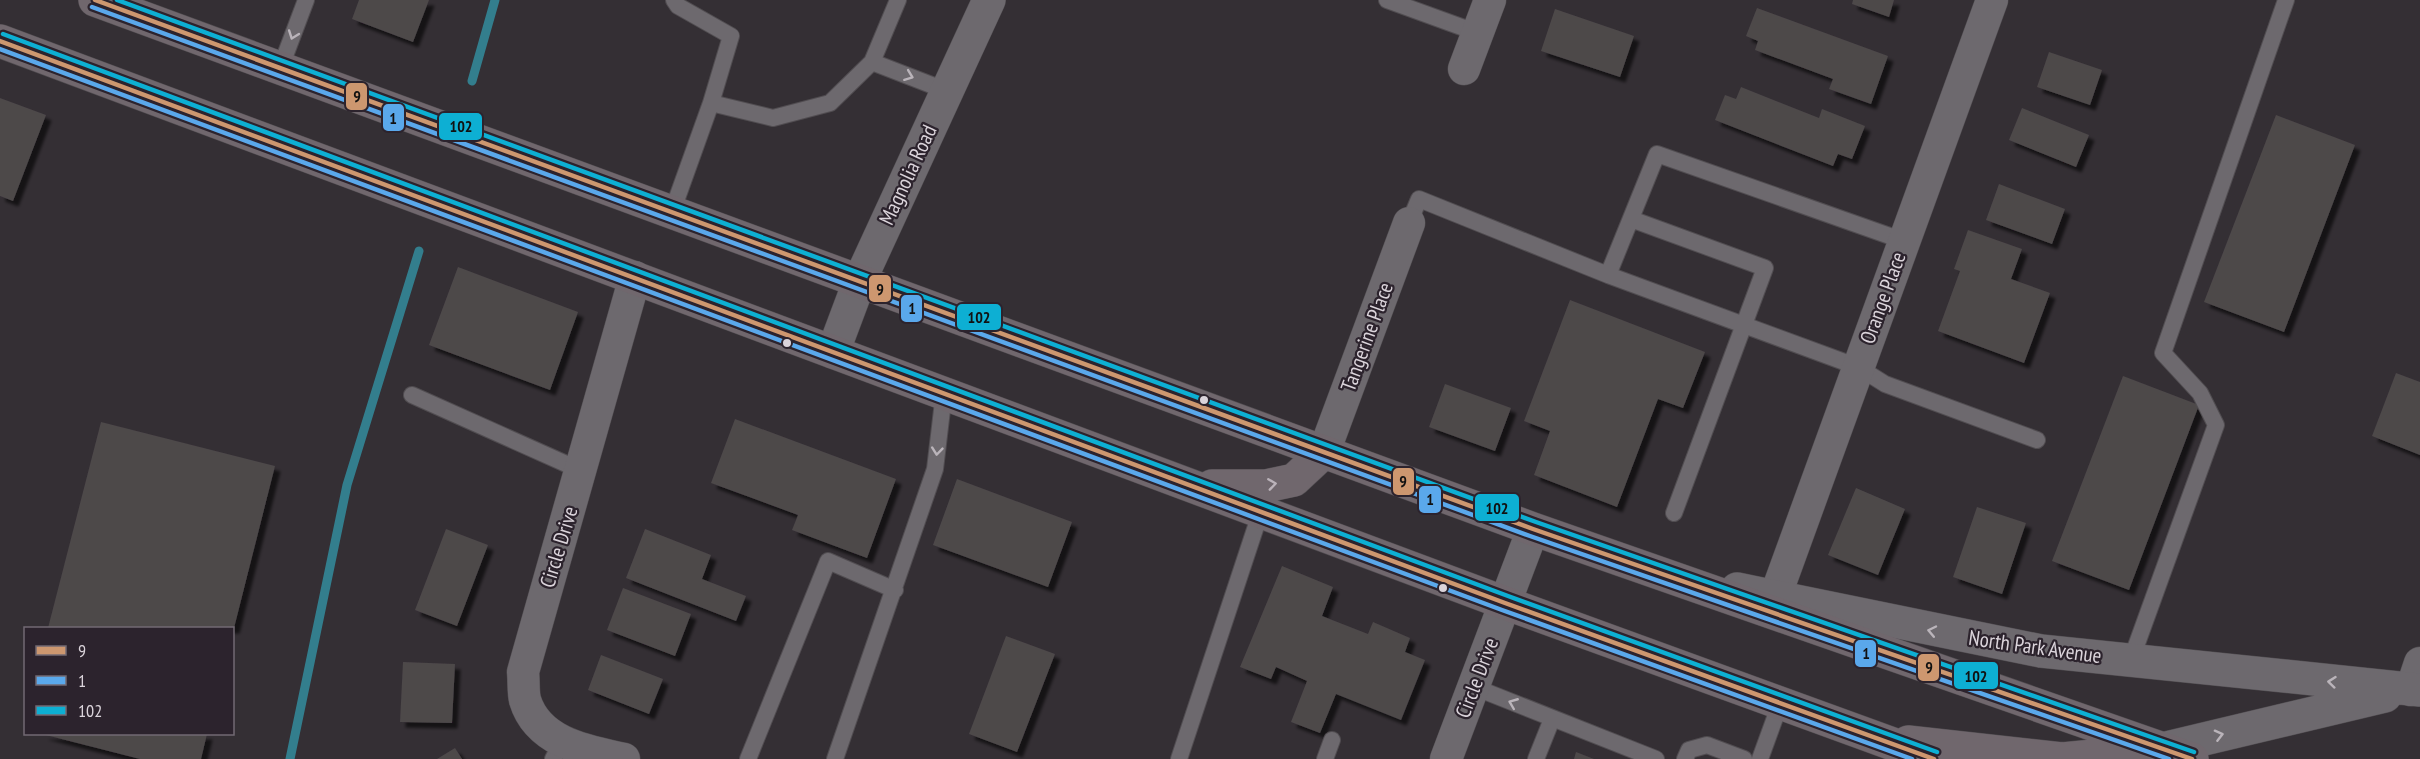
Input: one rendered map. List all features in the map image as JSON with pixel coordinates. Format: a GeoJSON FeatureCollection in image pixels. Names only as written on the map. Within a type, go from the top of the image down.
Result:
{"type":"FeatureCollection","features":[{"type":"Feature","properties":{"kind":"main road"},"geometry":{"type":"LineString","coordinates":[[95,0],[1533,529],[2177,754]]}},
{"type":"Feature","properties":{"kind":"main road"},"geometry":{"type":"LineString","coordinates":[[0,41],[1505,603],[1934,759]]}},
{"type":"Feature","properties":{"kind":"main road"},"geometry":{"type":"LineString","coordinates":[[1193,486],[1266,486],[1294,480],[1324,452]]}},
{"type":"Feature","properties":{"kind":"main road"},"geometry":{"type":"LineString","coordinates":[[1871,737],[2018,756],[2062,759],[2177,754]]}},
{"type":"Feature","properties":{"kind":"street","name":"Magnolia Road"},"geometry":{"type":"LineString","coordinates":[[833,352],[860,280],[989,0]]}},
{"type":"Feature","properties":{"kind":"street"},"geometry":{"type":"LineString","coordinates":[[1464,69],[1490,0]]}},
{"type":"Feature","properties":{"kind":"street","name":"Orange Place"},"geometry":{"type":"LineString","coordinates":[[1775,597],[1992,0]]}},
{"type":"Feature","properties":{"kind":"street","name":"Tangerine Place"},"geometry":{"type":"LineString","coordinates":[[1324,452],[1409,223]]}},
{"type":"Feature","properties":{"kind":"street","name":"Circle Drive"},"geometry":{"type":"LineString","coordinates":[[624,759],[588,752],[558,751],[525,701],[523,672],[582,471],[635,277]]}},
{"type":"Feature","properties":{"kind":"street","name":"Circle Drive"},"geometry":{"type":"LineString","coordinates":[[1446,759],[1533,529]]}},
{"type":"Feature","properties":{"kind":"street","name":"North Park Avenue"},"geometry":{"type":"LineString","coordinates":[[1664,575],[1969,639],[2041,651],[2131,660],[2417,681]]}},
{"type":"Feature","properties":{"kind":"street","name":"North Park Avenue"},"geometry":{"type":"LineString","coordinates":[[2177,754],[2417,681]]}},
{"type":"Feature","properties":{"kind":"lane"},"geometry":{"type":"LineString","coordinates":[[280,69],[306,0]]}},
{"type":"Feature","properties":{"kind":"lane"},"geometry":{"type":"LineString","coordinates":[[672,212],[711,103],[731,36],[678,6],[674,0]]}},
{"type":"Feature","properties":{"kind":"lane"},"geometry":{"type":"LineString","coordinates":[[711,103],[773,118],[830,103],[872,62],[898,0]]}},
{"type":"Feature","properties":{"kind":"lane"},"geometry":{"type":"LineString","coordinates":[[1387,0],[1478,33]]}},
{"type":"Feature","properties":{"kind":"lane"},"geometry":{"type":"LineString","coordinates":[[2131,660],[2216,425],[2200,393],[2163,352],[2286,0]]}},
{"type":"Feature","properties":{"kind":"lane"},"geometry":{"type":"LineString","coordinates":[[872,62],[947,91]]}},
{"type":"Feature","properties":{"kind":"lane"},"geometry":{"type":"LineString","coordinates":[[1608,274],[1657,154],[1904,241]]}},
{"type":"Feature","properties":{"kind":"lane"},"geometry":{"type":"LineString","coordinates":[[1409,223],[1419,199],[1608,274],[1858,367],[1885,384],[2037,440]]}},
{"type":"Feature","properties":{"kind":"lane"},"geometry":{"type":"LineString","coordinates":[[1631,219],[1765,268],[1674,513]]}},
{"type":"Feature","properties":{"kind":"lane"},"geometry":{"type":"LineString","coordinates":[[835,759],[935,469],[944,393]]}},
{"type":"Feature","properties":{"kind":"lane"},"geometry":{"type":"LineString","coordinates":[[412,395],[582,471]]}},
{"type":"Feature","properties":{"kind":"lane"},"geometry":{"type":"LineString","coordinates":[[1179,759],[1261,511]]}},
{"type":"Feature","properties":{"kind":"lane"},"geometry":{"type":"LineString","coordinates":[[748,759],[828,561],[895,590]]}},
{"type":"Feature","properties":{"kind":"lane"},"geometry":{"type":"LineString","coordinates":[[1474,687],[1656,759]]}},
{"type":"Feature","properties":{"kind":"lane"},"geometry":{"type":"LineString","coordinates":[[1760,759],[1780,704]]}},
{"type":"Feature","properties":{"kind":"lane"},"geometry":{"type":"LineString","coordinates":[[1536,759],[1552,719]]}},
{"type":"Feature","properties":{"kind":"lane"},"geometry":{"type":"LineString","coordinates":[[1325,759],[1332,740]]}},
{"type":"Feature","properties":{"kind":"lane"},"geometry":{"type":"LineString","coordinates":[[1685,759],[1689,750],[1707,745],[1744,759]]}},
{"type":"Feature","properties":{"kind":"building"},"geometry":{"type":"Polygon","coordinates":[[[359,0],[429,0],[413,42],[352,19],[359,0]]]}},
{"type":"Feature","properties":{"kind":"building"},"geometry":{"type":"Polygon","coordinates":[[[1853,0],[1894,0],[1889,17],[1852,4],[1853,0]]]}},
{"type":"Feature","properties":{"kind":"building"},"geometry":{"type":"Polygon","coordinates":[[[1757,8],[1888,56],[1871,104],[1829,89],[1833,79],[1755,50],[1758,41],[1746,36],[1757,8]]]}},
{"type":"Feature","properties":{"kind":"building"},"geometry":{"type":"Polygon","coordinates":[[[1555,9],[1634,36],[1620,77],[1541,51],[1555,9]]]}},
{"type":"Feature","properties":{"kind":"building"},"geometry":{"type":"Polygon","coordinates":[[[2049,52],[2102,70],[2090,105],[2037,87],[2049,52]]]}},
{"type":"Feature","properties":{"kind":"building"},"geometry":{"type":"Polygon","coordinates":[[[1741,87],[1819,118],[1822,109],[1865,126],[1852,159],[1838,154],[1833,166],[1715,120],[1725,95],[1736,99],[1741,87]]]}},
{"type":"Feature","properties":{"kind":"building"},"geometry":{"type":"Polygon","coordinates":[[[0,98],[46,115],[13,201],[0,196],[0,98]]]}},
{"type":"Feature","properties":{"kind":"building"},"geometry":{"type":"Polygon","coordinates":[[[2022,108],[2089,135],[2076,167],[2009,140],[2022,108]]]}},
{"type":"Feature","properties":{"kind":"building"},"geometry":{"type":"Polygon","coordinates":[[[2276,115],[2355,145],[2284,332],[2204,302],[2276,115]]]}},
{"type":"Feature","properties":{"kind":"building"},"geometry":{"type":"Polygon","coordinates":[[[1999,184],[2065,209],[2052,244],[1986,220],[1999,184]]]}},
{"type":"Feature","properties":{"kind":"building"},"geometry":{"type":"Polygon","coordinates":[[[1968,230],[2022,249],[2011,279],[2050,293],[2024,363],[1938,331],[1960,271],[1954,269],[1968,230]]]}},
{"type":"Feature","properties":{"kind":"building"},"geometry":{"type":"Polygon","coordinates":[[[458,267],[578,312],[550,390],[429,345],[458,267]]]}},
{"type":"Feature","properties":{"kind":"building"},"geometry":{"type":"Polygon","coordinates":[[[1570,300],[1705,352],[1683,408],[1658,399],[1617,507],[1534,475],[1550,431],[1524,421],[1570,300]]]}},
{"type":"Feature","properties":{"kind":"building"},"geometry":{"type":"Polygon","coordinates":[[[2396,373],[2420,382],[2420,455],[2372,436],[2396,373]]]}},
{"type":"Feature","properties":{"kind":"building"},"geometry":{"type":"Polygon","coordinates":[[[2123,376],[2199,405],[2129,590],[2052,561],[2123,376]]]}},
{"type":"Feature","properties":{"kind":"building"},"geometry":{"type":"Polygon","coordinates":[[[1445,384],[1511,408],[1495,451],[1429,427],[1445,384]]]}},
{"type":"Feature","properties":{"kind":"building"},"geometry":{"type":"Polygon","coordinates":[[[735,419],[896,479],[867,558],[792,530],[798,515],[711,483],[735,419]]]}},
{"type":"Feature","properties":{"kind":"building"},"geometry":{"type":"Polygon","coordinates":[[[101,422],[275,466],[234,628],[48,627],[101,422]]]}},
{"type":"Feature","properties":{"kind":"building"},"geometry":{"type":"Polygon","coordinates":[[[957,479],[1072,522],[1048,587],[933,545],[957,479]]]}},
{"type":"Feature","properties":{"kind":"building"},"geometry":{"type":"Polygon","coordinates":[[[1856,488],[1905,509],[1878,575],[1828,555],[1856,488]]]}},
{"type":"Feature","properties":{"kind":"building"},"geometry":{"type":"Polygon","coordinates":[[[1977,507],[2026,523],[2002,594],[1953,577],[1977,507]]]}},
{"type":"Feature","properties":{"kind":"building"},"geometry":{"type":"Polygon","coordinates":[[[446,529],[488,545],[457,626],[415,610],[446,529]]]}},
{"type":"Feature","properties":{"kind":"building"},"geometry":{"type":"Polygon","coordinates":[[[645,529],[711,555],[702,579],[746,596],[736,621],[626,578],[645,529]]]}},
{"type":"Feature","properties":{"kind":"building"},"geometry":{"type":"Polygon","coordinates":[[[1282,566],[1333,587],[1322,616],[1368,634],[1373,622],[1410,638],[1405,652],[1425,660],[1401,720],[1336,694],[1320,733],[1291,722],[1307,681],[1276,667],[1271,679],[1240,667],[1282,566]]]}},
{"type":"Feature","properties":{"kind":"building"},"geometry":{"type":"Polygon","coordinates":[[[623,588],[691,614],[675,656],[607,630],[623,588]]]}},
{"type":"Feature","properties":{"kind":"building"},"geometry":{"type":"Polygon","coordinates":[[[1006,636],[1055,654],[1017,752],[969,734],[1006,636]]]}},
{"type":"Feature","properties":{"kind":"building"},"geometry":{"type":"Polygon","coordinates":[[[601,655],[663,679],[649,714],[588,690],[601,655]]]}},
{"type":"Feature","properties":{"kind":"building"},"geometry":{"type":"Polygon","coordinates":[[[403,662],[455,664],[452,723],[400,722],[403,662]]]}},
{"type":"Feature","properties":{"kind":"building"},"geometry":{"type":"Polygon","coordinates":[[[46,735],[207,735],[201,759],[140,759],[46,735]]]}},
{"type":"Feature","properties":{"kind":"building"},"geometry":{"type":"Polygon","coordinates":[[[455,748],[462,759],[437,759],[455,748]]]}},
{"type":"Feature","properties":{"kind":"building"},"geometry":{"type":"Polygon","coordinates":[[[1576,752],[1594,759],[1574,759],[1576,752]]]}},
{"type":"Feature","properties":{"kind":"waterway"},"geometry":{"type":"LineString","coordinates":[[472,81],[495,0]]}},
{"type":"Feature","properties":{"kind":"waterway"},"geometry":{"type":"LineString","coordinates":[[290,759],[347,485],[419,251]]}},
{"type":"Feature","properties":{"kind":"transit line","name":"9"},"geometry":{"type":"LineString","coordinates":[[95,0],[1533,529],[2192,759]]}},
{"type":"Feature","properties":{"kind":"transit line","name":"102"},"geometry":{"type":"LineString","coordinates":[[117,0],[1536,522],[2194,752]]}},
{"type":"Feature","properties":{"kind":"transit line","name":"1"},"geometry":{"type":"LineString","coordinates":[[92,7],[1530,536],[2169,759]]}},
{"type":"Feature","properties":{"kind":"transit line","name":"102"},"geometry":{"type":"LineString","coordinates":[[3,34],[1508,596],[1937,752]]}},
{"type":"Feature","properties":{"kind":"transit line","name":"9"},"geometry":{"type":"LineString","coordinates":[[0,41],[1505,603],[1934,759]]}},
{"type":"Feature","properties":{"kind":"transit line","name":"1"},"geometry":{"type":"LineString","coordinates":[[0,49],[1502,610],[1912,759]]}}]}
